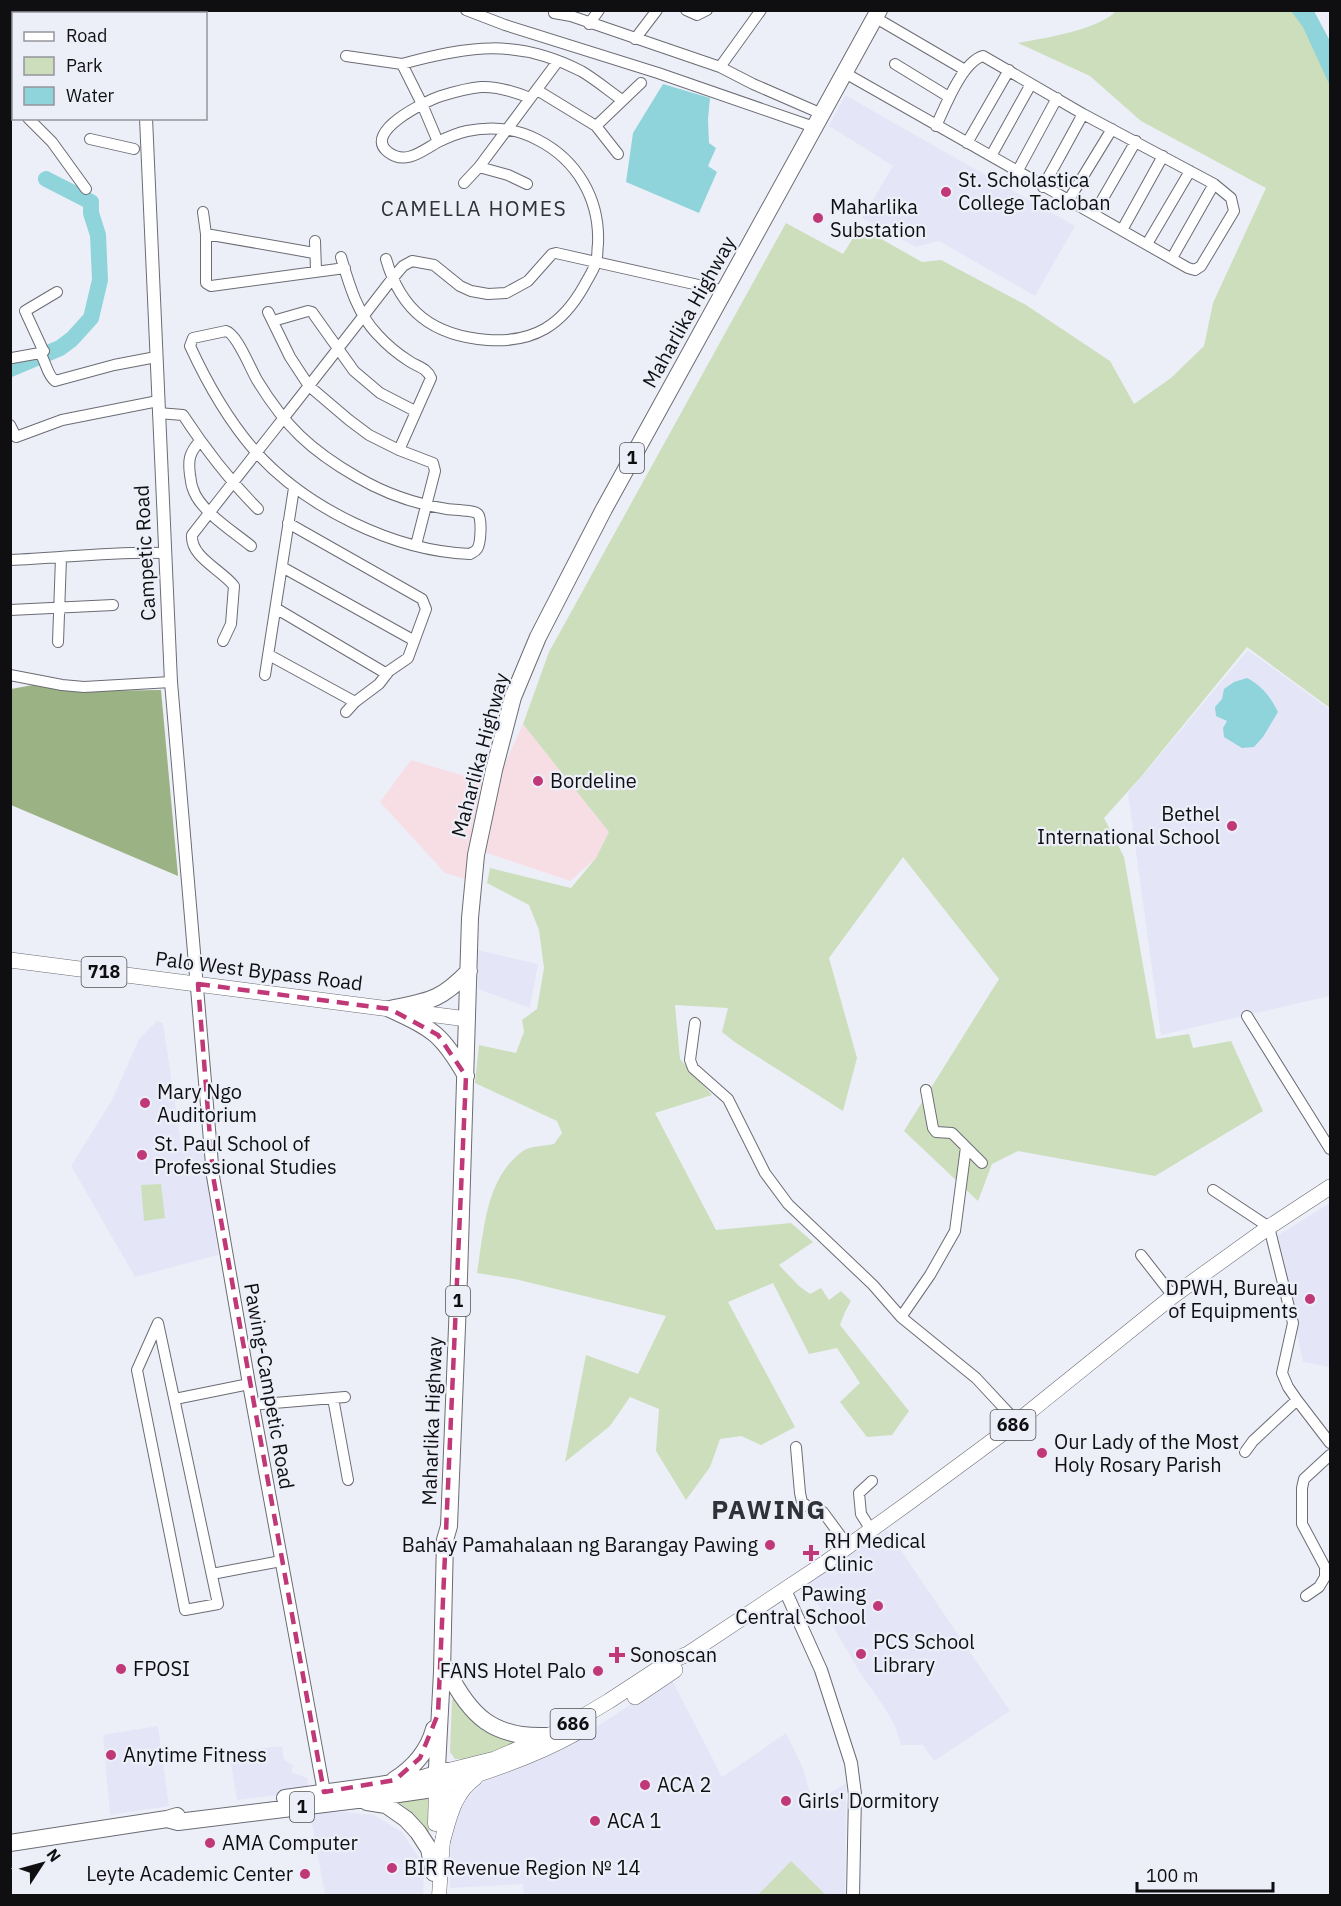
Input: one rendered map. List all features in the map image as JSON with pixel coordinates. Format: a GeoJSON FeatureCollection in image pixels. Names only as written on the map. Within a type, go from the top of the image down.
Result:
{"type":"FeatureCollection","features":[{"type":"Feature","properties":{"kind":"highway","name":"Maharlika Highway"},"geometry":{"type":"LineString","coordinates":[[441,1779],[438,1714],[442,1672],[445,1540],[449,1526],[470,918],[476,855],[494,770],[513,697],[538,637],[604,509],[878,14]]}},
{"type":"Feature","properties":{"kind":"highway"},"geometry":{"type":"LineString","coordinates":[[390,1009],[439,998],[469,971]]}},
{"type":"Feature","properties":{"kind":"highway"},"geometry":{"type":"LineString","coordinates":[[390,1009],[421,1023],[438,1035],[452,1051],[466,1076]]}},
{"type":"Feature","properties":{"kind":"highway","name":"Maharlika Highway"},"geometry":{"type":"LineString","coordinates":[[441,1779],[452,1540],[449,1526]]}},
{"type":"Feature","properties":{"kind":"highway","name":"686"},"geometry":{"type":"LineString","coordinates":[[447,1670],[465,1703],[477,1716],[490,1725],[532,1737],[546,1736]]}},
{"type":"Feature","properties":{"kind":"highway","name":"1"},"geometry":{"type":"LineString","coordinates":[[380,1785],[395,1780],[420,1758],[431,1739],[438,1714]]}},
{"type":"Feature","properties":{"kind":"highway","name":"1"},"geometry":{"type":"LineString","coordinates":[[167,1819],[178,1822],[357,1800],[441,1779]]}},
{"type":"Feature","properties":{"kind":"highway","name":"1"},"geometry":{"type":"LineString","coordinates":[[10,1843],[324,1792],[441,1779]]}},
{"type":"Feature","properties":{"kind":"highway"},"geometry":{"type":"LineString","coordinates":[[357,1800],[386,1805],[404,1817],[429,1849],[434,1873]]}},
{"type":"Feature","properties":{"kind":"main road","name":"Palo West Bypass Road"},"geometry":{"type":"LineString","coordinates":[[10,960],[467,1019]]}},
{"type":"Feature","properties":{"kind":"main road","name":"686"},"geometry":{"type":"LineString","coordinates":[[441,1779],[495,1759],[576,1722],[670,1661],[688,1654],[785,1590],[871,1530],[1017,1422],[1173,1296],[1269,1227],[1330,1187]]}},
{"type":"Feature","properties":{"kind":"main road","name":"686"},"geometry":{"type":"LineString","coordinates":[[441,1779],[482,1773],[545,1749],[584,1729],[670,1673],[679,1667],[688,1654]]}},
{"type":"Feature","properties":{"kind":"main road","name":"686"},"geometry":{"type":"LineString","coordinates":[[442,1843],[455,1800],[466,1785],[482,1773]]}},
{"type":"Feature","properties":{"kind":"main road","name":"686"},"geometry":{"type":"LineString","coordinates":[[440,1896],[441,1779]]}},
{"type":"Feature","properties":{"kind":"main road"},"geometry":{"type":"LineString","coordinates":[[433,1896],[441,1779]]}},
{"type":"Feature","properties":{"kind":"street"},"geometry":{"type":"LineString","coordinates":[[466,10],[505,25],[818,121]]}},
{"type":"Feature","properties":{"kind":"street"},"geometry":{"type":"LineString","coordinates":[[589,24],[599,10]]}},
{"type":"Feature","properties":{"kind":"street"},"geometry":{"type":"LineString","coordinates":[[635,39],[657,10]]}},
{"type":"Feature","properties":{"kind":"street"},"geometry":{"type":"LineString","coordinates":[[686,10],[697,15],[707,10]]}},
{"type":"Feature","properties":{"kind":"street"},"geometry":{"type":"LineString","coordinates":[[720,67],[761,10]]}},
{"type":"Feature","properties":{"kind":"street"},"geometry":{"type":"LineString","coordinates":[[554,13],[573,13],[589,24],[720,67],[818,121]]}},
{"type":"Feature","properties":{"kind":"street"},"geometry":{"type":"LineString","coordinates":[[878,14],[965,70]]}},
{"type":"Feature","properties":{"kind":"street"},"geometry":{"type":"LineString","coordinates":[[346,56],[402,64],[443,53],[476,48],[510,48],[536,53],[583,72],[622,100]]}},
{"type":"Feature","properties":{"kind":"street"},"geometry":{"type":"LineString","coordinates":[[845,73],[936,126],[1043,187],[1188,268],[1198,269],[1234,211],[1231,198],[1214,184],[1083,114],[983,56],[973,61],[965,70],[936,126]]}},
{"type":"Feature","properties":{"kind":"street"},"geometry":{"type":"LineString","coordinates":[[464,183],[508,129],[558,61]]}},
{"type":"Feature","properties":{"kind":"street"},"geometry":{"type":"LineString","coordinates":[[402,64],[438,142]]}},
{"type":"Feature","properties":{"kind":"street"},"geometry":{"type":"LineString","coordinates":[[895,64],[949,97]]}},
{"type":"Feature","properties":{"kind":"street"},"geometry":{"type":"LineString","coordinates":[[967,143],[1009,70]]}},
{"type":"Feature","properties":{"kind":"street"},"geometry":{"type":"LineString","coordinates":[[596,126],[641,83]]}},
{"type":"Feature","properties":{"kind":"street"},"geometry":{"type":"LineString","coordinates":[[990,156],[1032,84]]}},
{"type":"Feature","properties":{"kind":"street"},"geometry":{"type":"LineString","coordinates":[[386,258],[392,279],[400,294],[420,316],[433,325],[457,335],[480,340],[498,341],[540,332],[565,314],[575,302],[597,261],[596,214],[579,173],[565,157],[550,146],[531,136],[508,129],[483,128],[465,131],[438,142],[416,156],[404,157],[386,151],[382,143],[383,135],[392,125],[422,104],[441,96],[483,87],[533,94],[596,126],[618,154]]}},
{"type":"Feature","properties":{"kind":"street"},"geometry":{"type":"LineString","coordinates":[[1017,172],[1057,98]]}},
{"type":"Feature","properties":{"kind":"street"},"geometry":{"type":"LineString","coordinates":[[1043,187],[1083,114]]}},
{"type":"Feature","properties":{"kind":"street"},"geometry":{"type":"LineString","coordinates":[[30,120],[52,142],[86,189]]}},
{"type":"Feature","properties":{"kind":"street","name":"Campetic Road"},"geometry":{"type":"LineString","coordinates":[[146,120],[140,151],[156,357],[171,682],[198,984]]}},
{"type":"Feature","properties":{"kind":"street"},"geometry":{"type":"LineString","coordinates":[[1068,201],[1112,129]]}},
{"type":"Feature","properties":{"kind":"street"},"geometry":{"type":"LineString","coordinates":[[90,139],[140,151]]}},
{"type":"Feature","properties":{"kind":"street"},"geometry":{"type":"LineString","coordinates":[[1094,214],[1136,141]]}},
{"type":"Feature","properties":{"kind":"street"},"geometry":{"type":"LineString","coordinates":[[1122,230],[1163,156]]}},
{"type":"Feature","properties":{"kind":"street"},"geometry":{"type":"LineString","coordinates":[[478,167],[508,175],[526,184]]}},
{"type":"Feature","properties":{"kind":"street"},"geometry":{"type":"LineString","coordinates":[[1147,244],[1190,171]]}},
{"type":"Feature","properties":{"kind":"street"},"geometry":{"type":"LineString","coordinates":[[1172,258],[1214,184]]}},
{"type":"Feature","properties":{"kind":"street"},"geometry":{"type":"LineString","coordinates":[[203,212],[206,234],[206,283],[211,286],[316,270],[343,262],[363,317],[393,349],[429,373],[431,378],[399,450]]}},
{"type":"Feature","properties":{"kind":"street"},"geometry":{"type":"LineString","coordinates":[[206,234],[314,253]]}},
{"type":"Feature","properties":{"kind":"street"},"geometry":{"type":"LineString","coordinates":[[315,241],[316,270]]}},
{"type":"Feature","properties":{"kind":"street"},"geometry":{"type":"LineString","coordinates":[[223,641],[231,624],[234,586],[196,552],[192,536],[403,266],[412,261],[434,265],[460,286],[480,294],[497,294],[513,290],[528,281],[554,253],[725,291]]}},
{"type":"Feature","properties":{"kind":"street"},"geometry":{"type":"LineString","coordinates":[[57,292],[25,311],[44,351],[42,356],[51,377],[55,381],[114,365],[156,357]]}},
{"type":"Feature","properties":{"kind":"street"},"geometry":{"type":"LineString","coordinates":[[415,411],[380,393],[354,371],[312,312],[271,317],[290,357],[309,386],[369,435],[433,463],[435,471],[416,545]]}},
{"type":"Feature","properties":{"kind":"street"},"geometry":{"type":"LineString","coordinates":[[229,332],[264,392],[283,419],[314,449],[358,478],[380,489],[427,505],[474,511],[480,518],[478,548],[470,554],[456,554],[397,540],[358,524],[294,488],[256,452],[227,413],[202,373],[190,346],[193,338],[229,332]]}},
{"type":"Feature","properties":{"kind":"street"},"geometry":{"type":"LineString","coordinates":[[12,358],[42,356]]}},
{"type":"Feature","properties":{"kind":"street"},"geometry":{"type":"LineString","coordinates":[[176,403],[200,441],[232,484],[258,509]]}},
{"type":"Feature","properties":{"kind":"street"},"geometry":{"type":"LineString","coordinates":[[10,425],[16,437],[62,420],[158,407],[183,416]]}},
{"type":"Feature","properties":{"kind":"street"},"geometry":{"type":"LineString","coordinates":[[200,441],[189,456],[193,490],[210,512],[251,546]]}},
{"type":"Feature","properties":{"kind":"street"},"geometry":{"type":"LineString","coordinates":[[265,675],[294,488]]}},
{"type":"Feature","properties":{"kind":"street"},"geometry":{"type":"LineString","coordinates":[[288,523],[422,599],[426,609],[408,658],[346,712]]}},
{"type":"Feature","properties":{"kind":"street"},"geometry":{"type":"LineString","coordinates":[[10,560],[61,558],[112,552],[164,553]]}},
{"type":"Feature","properties":{"kind":"street"},"geometry":{"type":"LineString","coordinates":[[58,642],[61,558]]}},
{"type":"Feature","properties":{"kind":"street"},"geometry":{"type":"LineString","coordinates":[[282,567],[413,640]]}},
{"type":"Feature","properties":{"kind":"street"},"geometry":{"type":"LineString","coordinates":[[10,609],[112,605]]}},
{"type":"Feature","properties":{"kind":"street"},"geometry":{"type":"LineString","coordinates":[[277,609],[387,674]]}},
{"type":"Feature","properties":{"kind":"street"},"geometry":{"type":"LineString","coordinates":[[269,655],[355,702]]}},
{"type":"Feature","properties":{"kind":"street"},"geometry":{"type":"LineString","coordinates":[[10,675],[84,687],[171,682]]}},
{"type":"Feature","properties":{"kind":"street","name":"Pawing-Campetic Road"},"geometry":{"type":"LineString","coordinates":[[198,984],[213,1176],[252,1405],[324,1792]]}},
{"type":"Feature","properties":{"kind":"street"},"geometry":{"type":"LineString","coordinates":[[1247,1016],[1330,1149]]}},
{"type":"Feature","properties":{"kind":"street"},"geometry":{"type":"LineString","coordinates":[[695,1023],[690,1060],[693,1068],[728,1099],[765,1173],[788,1204],[873,1285],[901,1317],[980,1382],[1017,1422]]}},
{"type":"Feature","properties":{"kind":"street"},"geometry":{"type":"LineString","coordinates":[[926,1090],[933,1128],[936,1132],[952,1133],[982,1162]]}},
{"type":"Feature","properties":{"kind":"street"},"geometry":{"type":"LineString","coordinates":[[901,1317],[930,1275],[955,1231],[966,1147]]}},
{"type":"Feature","properties":{"kind":"street"},"geometry":{"type":"LineString","coordinates":[[1213,1190],[1269,1227],[1293,1323],[1282,1373],[1288,1387],[1330,1443]]}},
{"type":"Feature","properties":{"kind":"street"},"geometry":{"type":"LineString","coordinates":[[1141,1255],[1173,1296]]}},
{"type":"Feature","properties":{"kind":"street"},"geometry":{"type":"LineString","coordinates":[[158,1323],[175,1400],[218,1604],[185,1610],[137,1370],[158,1323]]}},
{"type":"Feature","properties":{"kind":"street"},"geometry":{"type":"LineString","coordinates":[[175,1400],[249,1384]]}},
{"type":"Feature","properties":{"kind":"street"},"geometry":{"type":"LineString","coordinates":[[252,1405],[345,1396]]}},
{"type":"Feature","properties":{"kind":"street"},"geometry":{"type":"LineString","coordinates":[[333,1398],[348,1480]]}},
{"type":"Feature","properties":{"kind":"street"},"geometry":{"type":"LineString","coordinates":[[1245,1452],[1253,1441],[1297,1400]]}},
{"type":"Feature","properties":{"kind":"street"},"geometry":{"type":"LineString","coordinates":[[796,1447],[802,1502],[823,1512],[848,1546]]}},
{"type":"Feature","properties":{"kind":"street"},"geometry":{"type":"LineString","coordinates":[[1306,1596],[1319,1587],[1325,1577],[1325,1567],[1302,1524],[1302,1488],[1304,1479],[1330,1455]]}},
{"type":"Feature","properties":{"kind":"street"},"geometry":{"type":"LineString","coordinates":[[871,1530],[861,1515],[859,1493],[872,1481]]}},
{"type":"Feature","properties":{"kind":"street"},"geometry":{"type":"LineString","coordinates":[[212,1574],[281,1561]]}},
{"type":"Feature","properties":{"kind":"street"},"geometry":{"type":"LineString","coordinates":[[785,1590],[821,1670],[851,1764],[855,1794],[853,1896]]}},
{"type":"Feature","properties":{"kind":"highlighted area"},"geometry":{"type":"Polygon","coordinates":[[[198,984],[390,1009],[438,1035],[466,1076],[438,1714],[420,1758],[395,1780],[324,1792],[213,1176],[198,984]]]}},
{"type":"Feature","properties":{"kind":"shaded area","name":"St. Scholastica College Tacloban"},"geometry":{"type":"Polygon","coordinates":[[[845,95],[1075,226],[1035,296],[939,241],[916,247],[862,218],[893,166],[829,126],[845,95]]]}},
{"type":"Feature","properties":{"kind":"shaded area","name":"Bethel International School"},"geometry":{"type":"Polygon","coordinates":[[[1248,650],[1330,710],[1330,996],[1161,1035],[1128,793],[1248,650]]]}},
{"type":"Feature","properties":{"kind":"shaded area"},"geometry":{"type":"Polygon","coordinates":[[[523,724],[609,832],[596,858],[570,881],[484,852],[478,883],[445,873],[380,802],[411,760],[495,785],[523,724]]]}},
{"type":"Feature","properties":{"kind":"shaded area"},"geometry":{"type":"Polygon","coordinates":[[[478,950],[538,964],[530,1008],[478,989],[478,950]]]}},
{"type":"Feature","properties":{"kind":"shaded area","name":"St. Paul School of Professional Studies"},"geometry":{"type":"Polygon","coordinates":[[[157,1021],[163,1023],[181,1143],[204,1141],[218,1255],[135,1277],[71,1166],[112,1100],[139,1039],[157,1021]]]}},
{"type":"Feature","properties":{"kind":"shaded area","name":"DPWH, Bureau of Equipments"},"geometry":{"type":"Polygon","coordinates":[[[1330,1203],[1330,1367],[1303,1362],[1277,1236],[1330,1203]]]}},
{"type":"Feature","properties":{"kind":"shaded area","name":"Pawing Central School"},"geometry":{"type":"Polygon","coordinates":[[[887,1530],[1010,1711],[934,1761],[923,1745],[901,1745],[894,1724],[886,1710],[805,1586],[887,1530]]]}},
{"type":"Feature","properties":{"kind":"shaded area"},"geometry":{"type":"Polygon","coordinates":[[[671,1678],[722,1777],[786,1733],[803,1768],[813,1804],[846,1783],[845,1895],[524,1896],[523,1884],[450,1888],[451,1826],[467,1799],[482,1783],[581,1737],[671,1678]]]}},
{"type":"Feature","properties":{"kind":"shaded area"},"geometry":{"type":"Polygon","coordinates":[[[158,1726],[169,1806],[110,1815],[103,1735],[158,1726]]]}},
{"type":"Feature","properties":{"kind":"shaded area"},"geometry":{"type":"Polygon","coordinates":[[[282,1746],[284,1760],[293,1765],[291,1772],[307,1778],[309,1791],[237,1800],[229,1752],[282,1746]]]}},
{"type":"Feature","properties":{"kind":"shaded area"},"geometry":{"type":"Polygon","coordinates":[[[345,1812],[374,1815],[402,1832],[420,1859],[424,1872],[423,1895],[325,1895],[310,1813],[345,1812]]]}},
{"type":"Feature","properties":{"kind":"green space"},"geometry":{"type":"Polygon","coordinates":[[[1116,11],[1295,11],[1330,72],[1330,708],[1247,647],[1140,778],[1104,818],[1124,857],[1156,1039],[1189,1034],[1193,1048],[1231,1041],[1263,1111],[1155,1176],[1018,1151],[992,1164],[978,1201],[904,1131],[999,979],[903,857],[829,958],[857,1058],[843,1111],[722,1032],[728,1008],[675,1005],[680,1059],[712,1095],[655,1113],[716,1230],[791,1223],[813,1242],[779,1265],[810,1294],[821,1288],[829,1300],[841,1291],[851,1301],[840,1325],[909,1411],[892,1435],[867,1437],[840,1402],[860,1383],[837,1348],[809,1354],[773,1283],[728,1302],[795,1427],[761,1445],[741,1436],[720,1439],[710,1467],[686,1500],[656,1451],[659,1409],[630,1397],[610,1426],[565,1462],[586,1355],[638,1374],[666,1316],[515,1279],[477,1273],[488,1207],[501,1176],[510,1162],[523,1151],[554,1144],[562,1133],[557,1121],[475,1083],[479,1045],[516,1053],[524,1032],[522,1020],[537,1009],[544,968],[539,930],[529,905],[487,883],[490,868],[571,888],[596,858],[609,832],[523,724],[549,652],[786,223],[843,254],[860,227],[922,262],[941,260],[1026,305],[1110,361],[1134,404],[1171,378],[1204,346],[1213,303],[1266,188],[1141,121],[1090,76],[1018,43],[1084,28],[1108,18],[1116,11]]]}},
{"type":"Feature","properties":{"kind":"green space"},"geometry":{"type":"Polygon","coordinates":[[[44,683],[85,691],[161,690],[178,876],[11,805],[11,689],[44,683]]]}},
{"type":"Feature","properties":{"kind":"green space"},"geometry":{"type":"Polygon","coordinates":[[[161,1184],[165,1218],[144,1221],[141,1185],[161,1184]]]}},
{"type":"Feature","properties":{"kind":"green space"},"geometry":{"type":"Polygon","coordinates":[[[454,1696],[519,1743],[473,1759],[455,1759],[450,1752],[454,1696]]]}},
{"type":"Feature","properties":{"kind":"green space"},"geometry":{"type":"Polygon","coordinates":[[[428,1797],[429,1835],[415,1816],[396,1801],[428,1797]]]}},
{"type":"Feature","properties":{"kind":"green space"},"geometry":{"type":"Polygon","coordinates":[[[791,1861],[826,1895],[758,1895],[791,1861]]]}},
{"type":"Feature","properties":{"kind":"water"},"geometry":{"type":"Polygon","coordinates":[[[1291,11],[1314,11],[1330,41],[1330,86],[1303,27],[1291,11]]]}},
{"type":"Feature","properties":{"kind":"water"},"geometry":{"type":"Polygon","coordinates":[[[663,84],[710,98],[709,143],[716,148],[708,166],[717,172],[699,213],[626,182],[633,133],[663,84]]]}},
{"type":"Feature","properties":{"kind":"water"},"geometry":{"type":"Polygon","coordinates":[[[1247,678],[1265,692],[1278,712],[1254,747],[1242,748],[1224,737],[1223,728],[1227,721],[1216,716],[1215,707],[1222,699],[1224,689],[1234,682],[1247,678]]]}},
{"type":"Feature","properties":{"kind":"waterway"},"geometry":{"type":"LineString","coordinates":[[10,369],[60,348],[72,339],[91,318],[100,280],[98,235],[91,213],[91,202],[46,179]]}},
{"type":"Feature","properties":{"kind":"place","name":"St. Scholastica College Tacloban"},"geometry":{"type":"Point","coordinates":[946,192]}},
{"type":"Feature","properties":{"kind":"place","name":"Maharlika Substation"},"geometry":{"type":"Point","coordinates":[818,218]}},
{"type":"Feature","properties":{"kind":"place","name":"Bordeline"},"geometry":{"type":"Point","coordinates":[538,781]}},
{"type":"Feature","properties":{"kind":"place","name":"Bethel International School"},"geometry":{"type":"Point","coordinates":[1232,826]}},
{"type":"Feature","properties":{"kind":"place","name":"Mary Ngo Auditorium"},"geometry":{"type":"Point","coordinates":[145,1103]}},
{"type":"Feature","properties":{"kind":"place","name":"St. Paul School of Professional Studies"},"geometry":{"type":"Point","coordinates":[142,1155]}},
{"type":"Feature","properties":{"kind":"place","name":"DPWH, Bureau of Equipments"},"geometry":{"type":"Point","coordinates":[1310,1299]}},
{"type":"Feature","properties":{"kind":"place","name":"Our Lady of the Most Holy Rosary Parish"},"geometry":{"type":"Point","coordinates":[1042,1453]}},
{"type":"Feature","properties":{"kind":"place","name":"Bahay Pamahalaan ng Barangay Pawing"},"geometry":{"type":"Point","coordinates":[770,1545]}},
{"type":"Feature","properties":{"kind":"place","name":"RH Medical Clinic"},"geometry":{"type":"Point","coordinates":[811,1553]}},
{"type":"Feature","properties":{"kind":"place","name":"Pawing Central School"},"geometry":{"type":"Point","coordinates":[878,1606]}},
{"type":"Feature","properties":{"kind":"place","name":"PCS School Library"},"geometry":{"type":"Point","coordinates":[861,1654]}},
{"type":"Feature","properties":{"kind":"place","name":"Sonoscan"},"geometry":{"type":"Point","coordinates":[617,1655]}},
{"type":"Feature","properties":{"kind":"place","name":"FPOSI"},"geometry":{"type":"Point","coordinates":[121,1669]}},
{"type":"Feature","properties":{"kind":"place","name":"FANS Hotel Palo"},"geometry":{"type":"Point","coordinates":[598,1671]}},
{"type":"Feature","properties":{"kind":"place","name":"Anytime Fitness"},"geometry":{"type":"Point","coordinates":[111,1755]}},
{"type":"Feature","properties":{"kind":"place","name":"ACA 2"},"geometry":{"type":"Point","coordinates":[645,1785]}},
{"type":"Feature","properties":{"kind":"place","name":"Girls' Dormitory"},"geometry":{"type":"Point","coordinates":[786,1801]}},
{"type":"Feature","properties":{"kind":"place","name":"ACA 1"},"geometry":{"type":"Point","coordinates":[595,1821]}},
{"type":"Feature","properties":{"kind":"place","name":"AMA Computer"},"geometry":{"type":"Point","coordinates":[210,1843]}},
{"type":"Feature","properties":{"kind":"place","name":"BIR Revenue Region № 14"},"geometry":{"type":"Point","coordinates":[392,1868]}},
{"type":"Feature","properties":{"kind":"place","name":"Leyte Academic Center"},"geometry":{"type":"Point","coordinates":[305,1874]}},
{"type":"Feature","properties":{"kind":"district","name":"CAMELLA HOMES"},"geometry":{"type":"Point","coordinates":[474,209]}},
{"type":"Feature","properties":{"kind":"district","name":"PAWING"},"geometry":{"type":"Point","coordinates":[769,1510]}}]}
